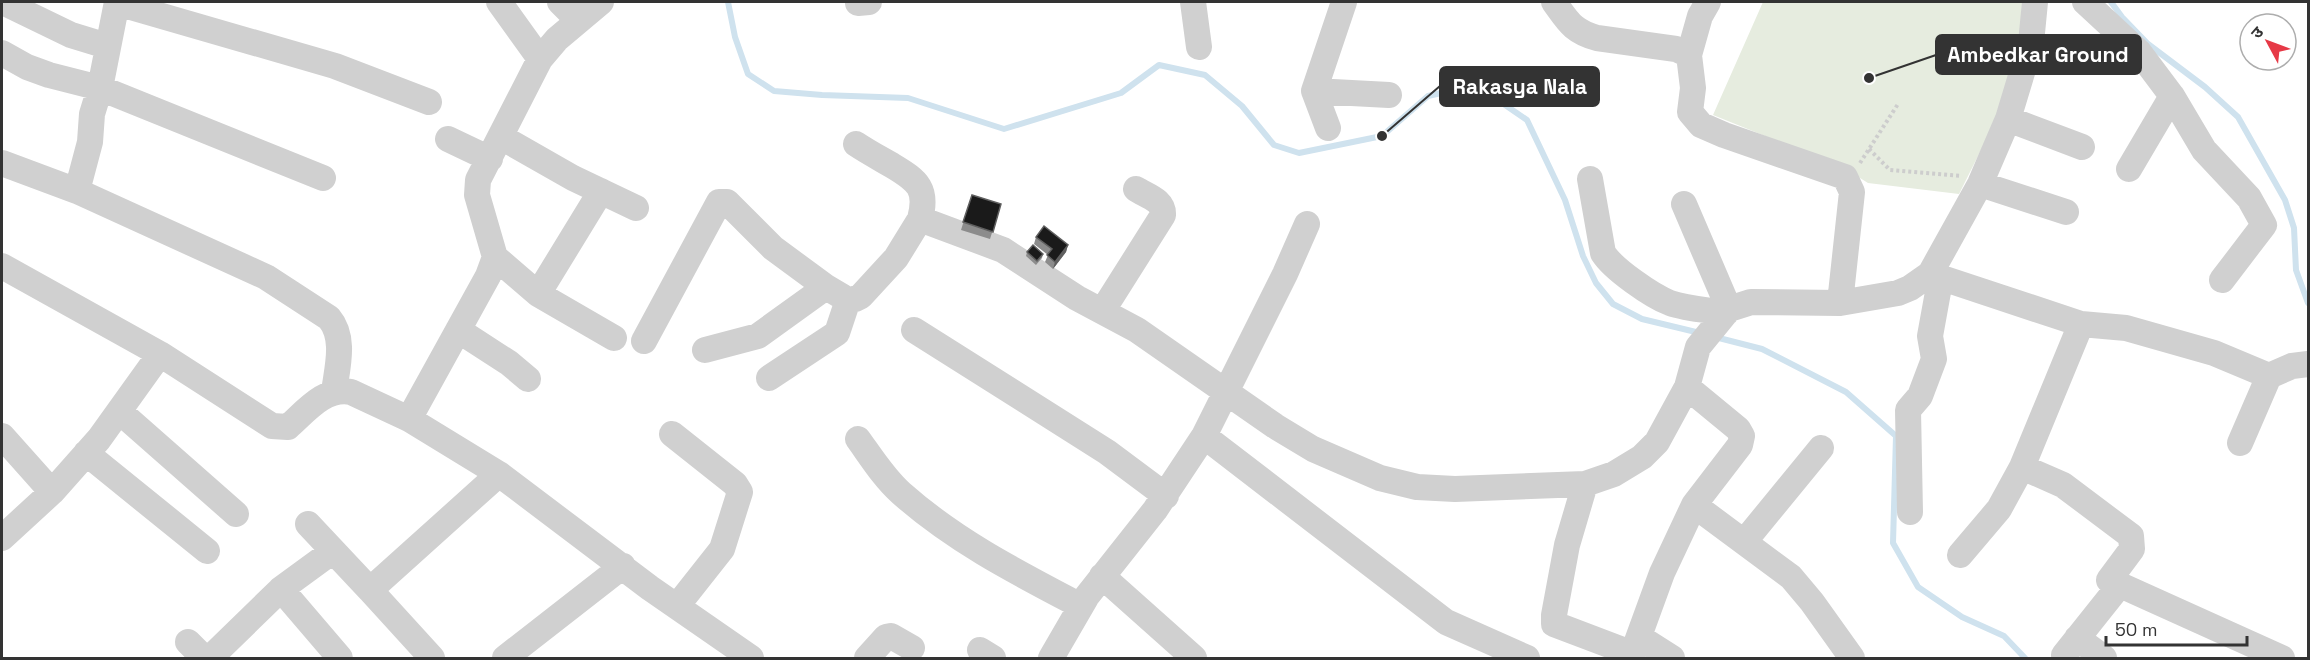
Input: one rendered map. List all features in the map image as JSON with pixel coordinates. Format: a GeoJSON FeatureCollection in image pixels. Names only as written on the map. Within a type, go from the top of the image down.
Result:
{"type":"FeatureCollection","features":[{"type":"Feature","properties":{"kind":"street"},"geometry":{"type":"LineString","coordinates":[[77,191],[90,142],[92,114],[100,88],[117,2],[335,66],[429,102]]}},
{"type":"Feature","properties":{"kind":"street"},"geometry":{"type":"LineString","coordinates":[[498,2],[540,60]]}},
{"type":"Feature","properties":{"kind":"street"},"geometry":{"type":"LineString","coordinates":[[560,2],[578,20]]}},
{"type":"Feature","properties":{"kind":"street"},"geometry":{"type":"LineString","coordinates":[[601,2],[556,39],[540,60],[476,188],[495,257],[538,294],[614,338]]}},
{"type":"Feature","properties":{"kind":"street"},"geometry":{"type":"LineString","coordinates":[[1193,2],[1199,47]]}},
{"type":"Feature","properties":{"kind":"street"},"geometry":{"type":"LineString","coordinates":[[1328,128],[1314,91],[1344,2]]}},
{"type":"Feature","properties":{"kind":"street"},"geometry":{"type":"LineString","coordinates":[[1554,2],[1574,29],[1585,35],[1676,49],[1689,56]]}},
{"type":"Feature","properties":{"kind":"street"},"geometry":{"type":"LineString","coordinates":[[1708,2],[1700,16],[1689,56],[1694,88],[1690,112],[1701,125],[1837,173],[1848,181],[1852,192],[1840,303]]}},
{"type":"Feature","properties":{"kind":"street"},"geometry":{"type":"LineString","coordinates":[[920,219],[1003,250],[1077,298],[1103,310],[1169,351],[1226,392],[1313,449],[1380,478],[1417,487],[1455,489],[1585,484],[1614,474],[1642,457],[1657,442],[1687,387],[1698,347],[1726,313],[1751,302],[1840,303],[1898,293],[1910,288],[1930,274],[1981,181],[2008,119],[2031,43],[2034,2]]}},
{"type":"Feature","properties":{"kind":"street"},"geometry":{"type":"LineString","coordinates":[[2085,2],[2139,52],[2172,96],[2204,150],[2249,198],[2264,225],[2222,280]]}},
{"type":"Feature","properties":{"kind":"street"},"geometry":{"type":"LineString","coordinates":[[7,4],[71,35],[107,46]]}},
{"type":"Feature","properties":{"kind":"street"},"geometry":{"type":"LineString","coordinates":[[2,53],[27,67],[100,88],[323,178]]}},
{"type":"Feature","properties":{"kind":"street"},"geometry":{"type":"LineString","coordinates":[[1314,91],[1389,95]]}},
{"type":"Feature","properties":{"kind":"street"},"geometry":{"type":"LineString","coordinates":[[2129,169],[2172,96]]}},
{"type":"Feature","properties":{"kind":"street"},"geometry":{"type":"LineString","coordinates":[[2008,119],[2082,147]]}},
{"type":"Feature","properties":{"kind":"street"},"geometry":{"type":"LineString","coordinates":[[448,139],[496,148],[573,178],[636,208]]}},
{"type":"Feature","properties":{"kind":"street"},"geometry":{"type":"LineString","coordinates":[[644,341],[719,202],[723,201],[773,248],[837,293],[855,299],[861,296],[896,258],[920,219],[924,205],[922,193],[912,177],[856,144]]}},
{"type":"Feature","properties":{"kind":"street"},"geometry":{"type":"LineString","coordinates":[[2,163],[77,191],[266,277],[329,318],[337,327],[339,337],[334,392]]}},
{"type":"Feature","properties":{"kind":"street"},"geometry":{"type":"LineString","coordinates":[[1590,179],[1603,253],[1609,261],[1619,270],[1671,303],[1726,313]]}},
{"type":"Feature","properties":{"kind":"street"},"geometry":{"type":"LineString","coordinates":[[1981,181],[2066,212]]}},
{"type":"Feature","properties":{"kind":"street"},"geometry":{"type":"LineString","coordinates":[[1103,310],[1162,215],[1161,203],[1136,189]]}},
{"type":"Feature","properties":{"kind":"street"},"geometry":{"type":"LineString","coordinates":[[538,294],[601,191]]}},
{"type":"Feature","properties":{"kind":"street"},"geometry":{"type":"LineString","coordinates":[[1684,204],[1726,313]]}},
{"type":"Feature","properties":{"kind":"street"},"geometry":{"type":"LineString","coordinates":[[1051,658],[1081,606],[1166,496],[1204,436],[1241,365],[1307,224]]}},
{"type":"Feature","properties":{"kind":"street"},"geometry":{"type":"LineString","coordinates":[[409,419],[488,276],[495,257]]}},
{"type":"Feature","properties":{"kind":"street"},"geometry":{"type":"LineString","coordinates":[[2,266],[159,354],[272,426],[288,427],[326,395],[334,392],[351,392],[409,419],[499,474],[751,658]]}},
{"type":"Feature","properties":{"kind":"street"},"geometry":{"type":"LineString","coordinates":[[1930,274],[2081,324],[2126,328],[2214,353],[2269,376]]}},
{"type":"Feature","properties":{"kind":"street"},"geometry":{"type":"LineString","coordinates":[[1910,512],[1908,410],[1920,396],[1934,359],[1930,336],[1938,292],[1930,274]]}},
{"type":"Feature","properties":{"kind":"street"},"geometry":{"type":"LineString","coordinates":[[705,350],[758,336],[837,293]]}},
{"type":"Feature","properties":{"kind":"street"},"geometry":{"type":"LineString","coordinates":[[769,378],[837,333],[837,293]]}},
{"type":"Feature","properties":{"kind":"street"},"geometry":{"type":"LineString","coordinates":[[1960,555],[1998,509],[2022,467],[2081,324]]}},
{"type":"Feature","properties":{"kind":"street"},"geometry":{"type":"LineString","coordinates":[[458,330],[509,363],[528,380]]}},
{"type":"Feature","properties":{"kind":"street"},"geometry":{"type":"LineString","coordinates":[[914,330],[1107,452],[1166,496]]}},
{"type":"Feature","properties":{"kind":"street"},"geometry":{"type":"LineString","coordinates":[[2,538],[52,492],[86,453],[159,354]]}},
{"type":"Feature","properties":{"kind":"street"},"geometry":{"type":"LineString","coordinates":[[2240,443],[2269,376],[2292,366],[2308,364]]}},
{"type":"Feature","properties":{"kind":"street"},"geometry":{"type":"LineString","coordinates":[[1634,650],[1662,573],[1694,505],[1740,445],[1742,436],[1738,429],[1687,387]]}},
{"type":"Feature","properties":{"kind":"street"},"geometry":{"type":"LineString","coordinates":[[119,411],[236,514]]}},
{"type":"Feature","properties":{"kind":"street"},"geometry":{"type":"LineString","coordinates":[[672,434],[735,484],[740,492],[722,549],[677,606]]}},
{"type":"Feature","properties":{"kind":"street"},"geometry":{"type":"LineString","coordinates":[[2,436],[52,492]]}},
{"type":"Feature","properties":{"kind":"street"},"geometry":{"type":"LineString","coordinates":[[1204,436],[1446,622],[1527,658]]}},
{"type":"Feature","properties":{"kind":"street"},"geometry":{"type":"LineString","coordinates":[[858,439],[900,492],[936,521],[986,556],[1081,606]]}},
{"type":"Feature","properties":{"kind":"street"},"geometry":{"type":"LineString","coordinates":[[1744,542],[1821,448]]}},
{"type":"Feature","properties":{"kind":"street"},"geometry":{"type":"LineString","coordinates":[[86,453],[207,551]]}},
{"type":"Feature","properties":{"kind":"street"},"geometry":{"type":"LineString","coordinates":[[2022,467],[2063,485],[2131,537],[2133,549],[2109,580],[2282,658]]}},
{"type":"Feature","properties":{"kind":"street"},"geometry":{"type":"LineString","coordinates":[[370,590],[499,474]]}},
{"type":"Feature","properties":{"kind":"street"},"geometry":{"type":"LineString","coordinates":[[1585,484],[1567,545],[1554,624],[1634,650],[1672,658]]}},
{"type":"Feature","properties":{"kind":"street"},"geometry":{"type":"LineString","coordinates":[[1694,505],[1791,577],[1852,658]]}},
{"type":"Feature","properties":{"kind":"street"},"geometry":{"type":"LineString","coordinates":[[308,524],[432,658]]}},
{"type":"Feature","properties":{"kind":"street"},"geometry":{"type":"LineString","coordinates":[[210,658],[281,589],[333,550]]}},
{"type":"Feature","properties":{"kind":"street"},"geometry":{"type":"LineString","coordinates":[[505,658],[623,566]]}},
{"type":"Feature","properties":{"kind":"street"},"geometry":{"type":"LineString","coordinates":[[1102,576],[1194,658]]}},
{"type":"Feature","properties":{"kind":"street"},"geometry":{"type":"LineString","coordinates":[[2104,658],[2071,647],[2119,586]]}},
{"type":"Feature","properties":{"kind":"street"},"geometry":{"type":"LineString","coordinates":[[281,589],[340,658]]}},
{"type":"Feature","properties":{"kind":"street"},"geometry":{"type":"LineString","coordinates":[[867,658],[886,637],[891,636],[912,648]]}},
{"type":"Feature","properties":{"kind":"path"},"geometry":{"type":"LineString","coordinates":[[1848,181],[1898,104]]}},
{"type":"Feature","properties":{"kind":"path"},"geometry":{"type":"LineString","coordinates":[[1869,149],[1890,170],[1981,181]]}},
{"type":"Feature","properties":{"kind":"shaded area"},"geometry":{"type":"Polygon","coordinates":[[[1763,2],[2022,2],[2021,41],[1993,126],[1959,194],[1868,183],[1844,168],[1713,115],[1763,2]]]}},
{"type":"Feature","properties":{"kind":"building"},"geometry":{"type":"Polygon","coordinates":[[[972,195],[1001,204],[993,232],[963,222],[972,195]]]}},
{"type":"Feature","properties":{"kind":"building"},"geometry":{"type":"Polygon","coordinates":[[[1044,226],[1068,245],[1055,262],[1047,255],[1052,249],[1036,237],[1044,226]]]}},
{"type":"Feature","properties":{"kind":"building"},"geometry":{"type":"Polygon","coordinates":[[[1033,245],[1043,254],[1037,261],[1027,252],[1033,245]]]}},
{"type":"Feature","properties":{"kind":"waterway"},"geometry":{"type":"LineString","coordinates":[[728,2],[735,37],[748,74],[774,91],[908,98],[1004,129],[1121,93],[1159,65],[1205,75],[1242,106],[1274,145],[1299,153],[1382,136],[1428,96],[1476,85],[1527,120],[1565,200],[1583,256],[1596,283],[1613,304],[1642,319],[1700,333]]}},
{"type":"Feature","properties":{"kind":"waterway"},"geometry":{"type":"LineString","coordinates":[[2111,2],[2148,44],[2205,87],[2238,117],[2285,200],[2294,228],[2296,270],[2308,303]]}},
{"type":"Feature","properties":{"kind":"waterway"},"geometry":{"type":"LineString","coordinates":[[1715,337],[1762,349],[1846,392],[1896,436],[1893,543],[1918,587],[1962,617],[2004,636],[2025,658]]}},
{"type":"Feature","properties":{"kind":"place","name":"Ambedkar Ground"},"geometry":{"type":"Point","coordinates":[1869,78]}},
{"type":"Feature","properties":{"kind":"place","name":"Rakasya Nala"},"geometry":{"type":"Point","coordinates":[1382,136]}}]}
